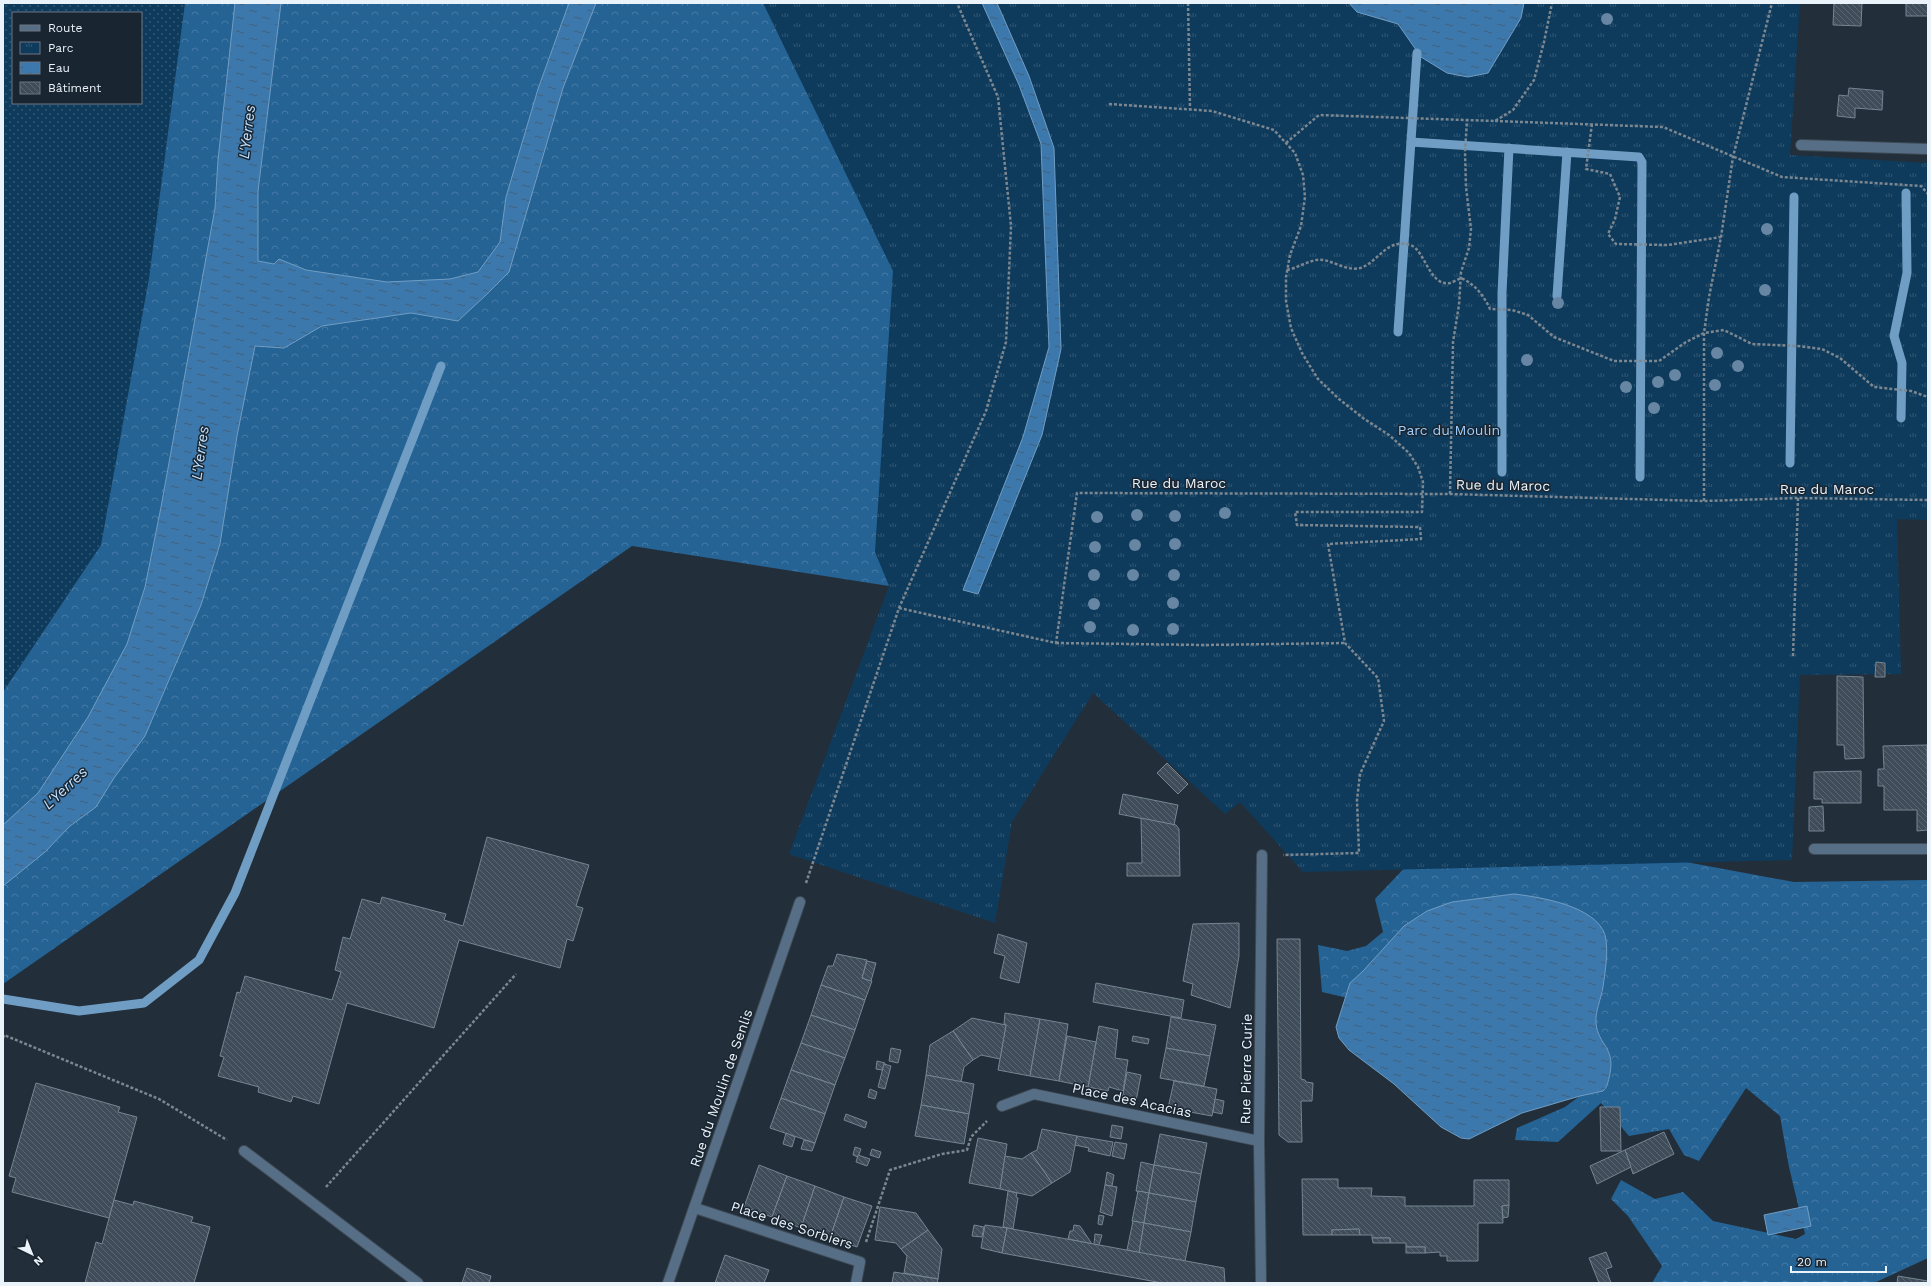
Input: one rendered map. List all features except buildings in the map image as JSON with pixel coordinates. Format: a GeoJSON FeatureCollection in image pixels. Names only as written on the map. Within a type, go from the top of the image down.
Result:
{"type":"FeatureCollection","features":[{"type":"Feature","properties":{"kind":"street"},"geometry":{"type":"LineString","coordinates":[[1801,145],[1928,149]]}},
{"type":"Feature","properties":{"kind":"street"},"geometry":{"type":"LineString","coordinates":[[1814,849],[1928,849]]}},
{"type":"Feature","properties":{"kind":"street","name":"Rue Pierre Curie"},"geometry":{"type":"LineString","coordinates":[[1261,1283],[1259,1141],[1262,855]]}},
{"type":"Feature","properties":{"kind":"street","name":"Rue du Moulin de Senlis"},"geometry":{"type":"LineString","coordinates":[[668,1283],[696,1208],[800,902]]}},
{"type":"Feature","properties":{"kind":"street","name":"Place des Acacias"},"geometry":{"type":"LineString","coordinates":[[1002,1106],[1034,1094],[1259,1141]]}},
{"type":"Feature","properties":{"kind":"street"},"geometry":{"type":"LineString","coordinates":[[244,1151],[418,1283]]}},
{"type":"Feature","properties":{"kind":"street","name":"Place des Sorbiers"},"geometry":{"type":"LineString","coordinates":[[696,1208],[860,1262],[856,1283]]}},
{"type":"Feature","properties":{"kind":"path"},"geometry":{"type":"LineString","coordinates":[[800,902],[899,608],[986,411],[1006,342],[1011,226],[998,97],[957,3]]}},
{"type":"Feature","properties":{"kind":"path"},"geometry":{"type":"LineString","coordinates":[[1188,3],[1190,109]]}},
{"type":"Feature","properties":{"kind":"path"},"geometry":{"type":"LineString","coordinates":[[1495,121],[1513,110],[1534,80],[1552,3]]}},
{"type":"Feature","properties":{"kind":"path"},"geometry":{"type":"LineString","coordinates":[[1704,501],[1704,333],[1709,296],[1721,237],[1734,157],[1772,3]]}},
{"type":"Feature","properties":{"kind":"path"},"geometry":{"type":"LineString","coordinates":[[1109,104],[1212,111],[1274,130],[1295,153],[1303,175],[1305,197],[1301,226],[1290,255],[1287,270],[1286,301],[1291,328],[1302,353],[1318,379],[1339,399],[1363,418],[1389,435],[1409,454],[1418,467],[1423,482],[1424,494],[1422,512],[1295,512],[1297,525],[1420,527],[1421,539],[1328,544],[1345,642],[1378,678],[1384,722],[1360,774],[1357,800],[1359,853],[1262,855]]}},
{"type":"Feature","properties":{"kind":"path"},"geometry":{"type":"LineString","coordinates":[[1286,143],[1319,114],[1418,119],[1663,127],[1782,177],[1921,186],[1928,194]]}},
{"type":"Feature","properties":{"kind":"path"},"geometry":{"type":"LineString","coordinates":[[1450,494],[1453,342],[1461,278],[1469,248],[1471,229],[1466,187],[1465,152],[1467,120]]}},
{"type":"Feature","properties":{"kind":"path"},"geometry":{"type":"LineString","coordinates":[[1592,124],[1586,169],[1610,174],[1620,197],[1608,234],[1616,244],[1668,245],[1721,237]]}},
{"type":"Feature","properties":{"kind":"path"},"geometry":{"type":"LineString","coordinates":[[1287,270],[1317,260],[1354,269],[1374,260],[1386,248],[1395,244],[1411,245],[1416,248],[1427,268],[1439,281],[1449,283],[1461,278],[1469,282],[1484,297],[1490,310],[1512,310],[1528,315],[1554,337],[1614,361],[1659,360],[1686,342],[1704,333],[1724,330],[1752,344],[1798,346],[1822,349],[1840,358],[1874,387],[1911,391],[1928,397]]}},
{"type":"Feature","properties":{"kind":"path","name":"Rue du Maroc"},"geometry":{"type":"LineString","coordinates":[[1056,643],[1077,493],[1450,494],[1704,501],[1798,498],[1928,500]]}},
{"type":"Feature","properties":{"kind":"path"},"geometry":{"type":"LineString","coordinates":[[1793,656],[1798,498]]}},
{"type":"Feature","properties":{"kind":"path"},"geometry":{"type":"LineString","coordinates":[[899,608],[1056,643],[1205,645],[1345,642]]}},
{"type":"Feature","properties":{"kind":"path"},"geometry":{"type":"LineString","coordinates":[[313,1202],[516,974]]}},
{"type":"Feature","properties":{"kind":"path"},"geometry":{"type":"LineString","coordinates":[[3,1038],[4,1036],[159,1099],[244,1151]]}},
{"type":"Feature","properties":{"kind":"path"},"geometry":{"type":"LineString","coordinates":[[860,1262],[890,1170],[942,1154],[968,1150],[971,1137],[1002,1106]]}},
{"type":"Feature","properties":{"kind":"green space"},"geometry":{"type":"Polygon","coordinates":[[[3,3],[185,3],[149,278],[101,545],[3,692],[3,3]]]}},
{"type":"Feature","properties":{"kind":"green space"},"geometry":{"type":"Polygon","coordinates":[[[185,3],[946,3],[889,586],[632,546],[3,984],[3,692],[101,545],[149,278],[185,3]]]}},
{"type":"Feature","properties":{"kind":"green space","name":"Parc du Moulin"},"geometry":{"type":"Polygon","coordinates":[[[763,3],[1800,3],[1790,155],[1928,163],[1928,520],[1897,519],[1901,674],[1800,675],[1792,860],[1303,872],[1240,802],[1225,814],[1093,693],[1012,822],[995,923],[789,854],[889,586],[875,552],[893,271],[763,3]]]}},
{"type":"Feature","properties":{"kind":"green space"},"geometry":{"type":"Polygon","coordinates":[[[1643,854],[1794,882],[1928,880],[1928,1258],[1874,1283],[1652,1283],[1662,1266],[1628,1216],[1611,1199],[1621,1180],[1655,1199],[1683,1192],[1713,1221],[1796,1239],[1805,1234],[1789,1167],[1780,1116],[1746,1088],[1699,1161],[1684,1155],[1669,1129],[1629,1136],[1601,1103],[1558,1142],[1515,1140],[1517,1128],[1565,1107],[1599,1082],[1369,1003],[1322,992],[1318,945],[1347,951],[1366,946],[1383,932],[1375,899],[1411,861],[1643,854]]]}},
{"type":"Feature","properties":{"kind":"water","name":"L'Yerres"},"geometry":{"type":"Polygon","coordinates":[[[235,3],[281,3],[258,191],[258,261],[274,264],[279,259],[306,270],[387,282],[450,279],[478,272],[500,242],[506,197],[538,89],[569,3],[596,3],[563,88],[509,272],[458,321],[411,313],[322,326],[284,348],[255,346],[237,436],[220,544],[201,605],[145,736],[114,778],[96,807],[70,826],[45,852],[3,886],[3,825],[38,793],[88,717],[127,644],[145,587],[161,507],[215,208],[218,160],[235,3]]]}},
{"type":"Feature","properties":{"kind":"water"},"geometry":{"type":"Polygon","coordinates":[[[982,3],[997,3],[1029,76],[1054,148],[1061,349],[1042,435],[978,594],[963,590],[1023,437],[1049,347],[1041,144],[1019,85],[982,3]]]}},
{"type":"Feature","properties":{"kind":"water"},"geometry":{"type":"Polygon","coordinates":[[[1349,3],[1524,3],[1521,18],[1488,73],[1468,77],[1447,73],[1421,57],[1398,24],[1357,12],[1349,3]]]}},
{"type":"Feature","properties":{"kind":"water"},"geometry":{"type":"Polygon","coordinates":[[[1514,894],[1566,905],[1591,917],[1600,925],[1605,935],[1607,954],[1603,987],[1596,1014],[1596,1023],[1597,1031],[1609,1053],[1611,1060],[1609,1078],[1603,1091],[1580,1096],[1522,1113],[1469,1139],[1461,1138],[1441,1127],[1394,1084],[1349,1050],[1339,1038],[1336,1027],[1350,983],[1404,926],[1427,911],[1452,902],[1514,894]]]}},
{"type":"Feature","properties":{"kind":"water"},"geometry":{"type":"Polygon","coordinates":[[[1807,1206],[1811,1226],[1768,1235],[1764,1215],[1807,1206]]]}},
{"type":"Feature","properties":{"kind":"waterway"},"geometry":{"type":"LineString","coordinates":[[1398,332],[1417,53]]}},
{"type":"Feature","properties":{"kind":"waterway"},"geometry":{"type":"LineString","coordinates":[[1411,142],[1639,157],[1642,162],[1640,477]]}},
{"type":"Feature","properties":{"kind":"waterway"},"geometry":{"type":"LineString","coordinates":[[1502,472],[1502,293],[1509,148]]}},
{"type":"Feature","properties":{"kind":"waterway"},"geometry":{"type":"LineString","coordinates":[[1557,296],[1567,152]]}},
{"type":"Feature","properties":{"kind":"waterway"},"geometry":{"type":"LineString","coordinates":[[1901,418],[1902,363],[1894,336],[1907,273],[1906,193]]}},
{"type":"Feature","properties":{"kind":"waterway"},"geometry":{"type":"LineString","coordinates":[[1790,463],[1794,197]]}},
{"type":"Feature","properties":{"kind":"waterway"},"geometry":{"type":"LineString","coordinates":[[3,999],[79,1011],[144,1003],[199,960],[235,893],[441,366]]}}]}
